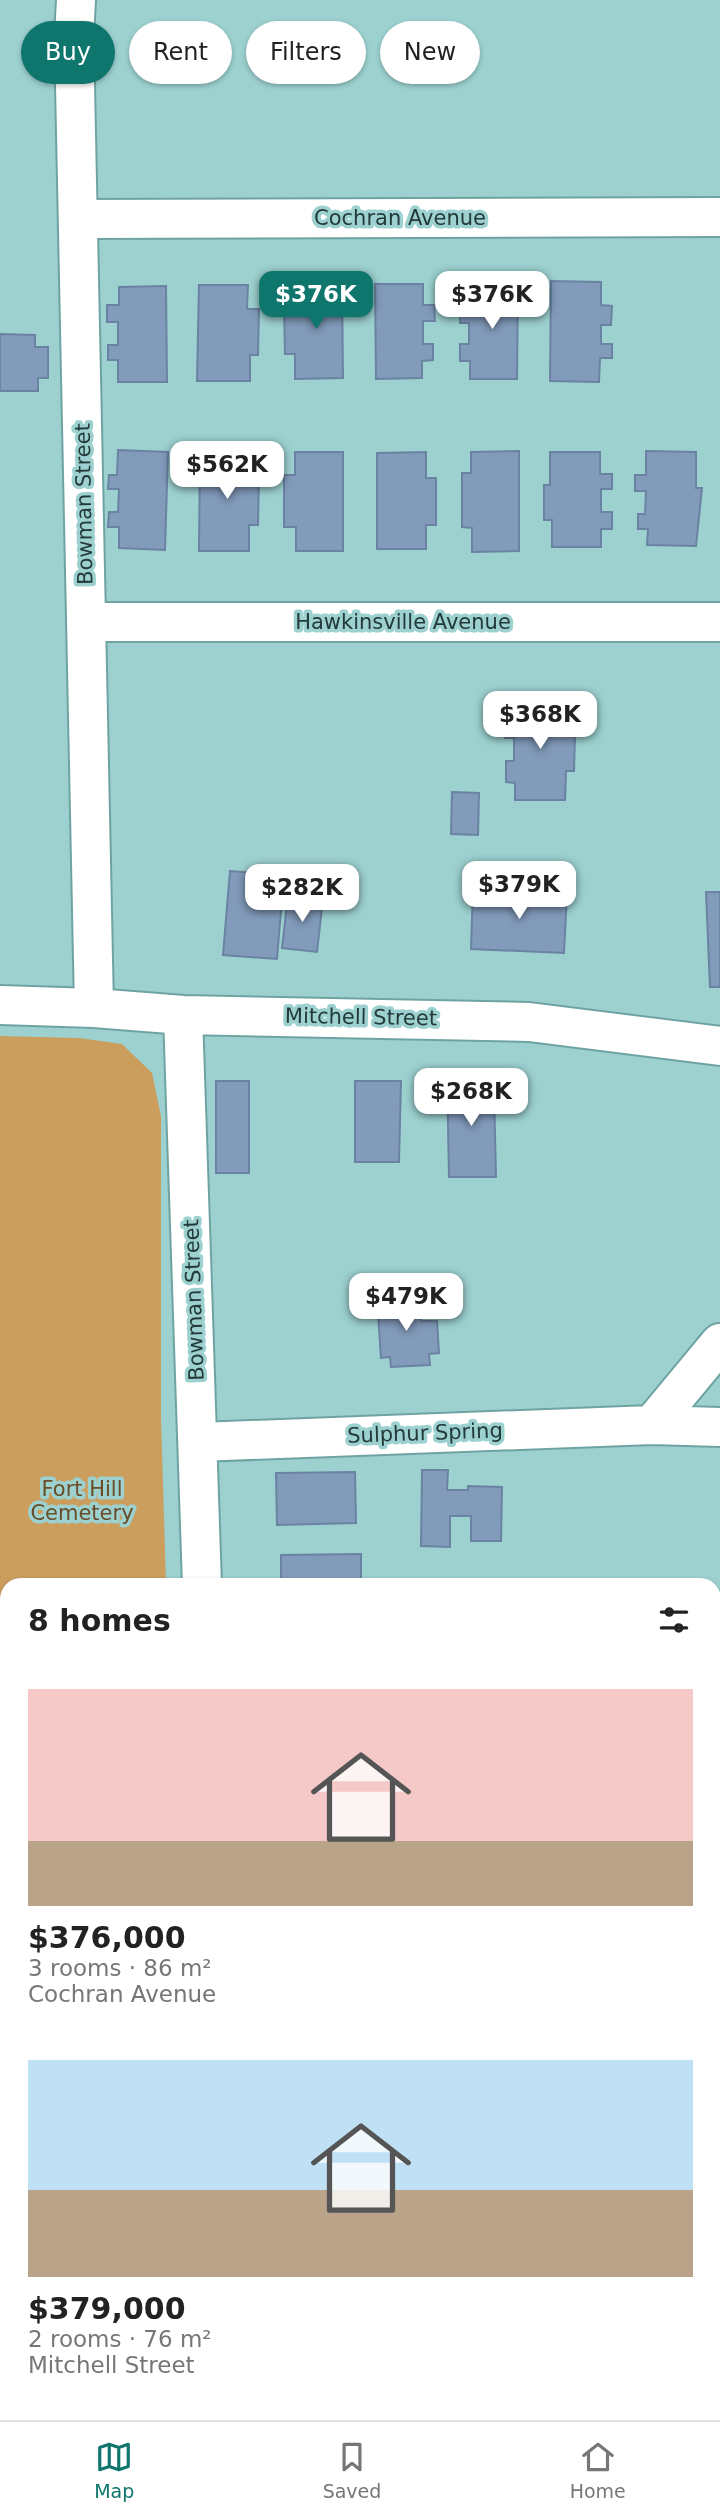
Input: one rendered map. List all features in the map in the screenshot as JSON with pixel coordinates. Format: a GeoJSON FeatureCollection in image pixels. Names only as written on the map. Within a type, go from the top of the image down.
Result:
{"type":"FeatureCollection","features":[{"type":"Feature","properties":{"kind":"street","name":"Bowman Street"},"geometry":{"type":"LineString","coordinates":[[76,0],[74,36],[94,1008]]}},
{"type":"Feature","properties":{"kind":"street","name":"Cochran Avenue"},"geometry":{"type":"LineString","coordinates":[[79,219],[720,217]]}},
{"type":"Feature","properties":{"kind":"street","name":"Hawkinsville Avenue"},"geometry":{"type":"LineString","coordinates":[[86,622],[720,622]]}},
{"type":"Feature","properties":{"kind":"street","name":"Mitchell Street"},"geometry":{"type":"LineString","coordinates":[[0,1005],[94,1008],[183,1015],[528,1022],[720,1046]]}},
{"type":"Feature","properties":{"kind":"street","name":"Bowman Street"},"geometry":{"type":"LineString","coordinates":[[183,1015],[202,1578]]}},
{"type":"Feature","properties":{"kind":"street"},"geometry":{"type":"LineString","coordinates":[[652,1425],[720,1343]]}},
{"type":"Feature","properties":{"kind":"street","name":"Sulphur Spring"},"geometry":{"type":"LineString","coordinates":[[199,1442],[652,1425],[720,1426]]}},
{"type":"Feature","properties":{"kind":"green space","name":"Fort Hill Cemetery"},"geometry":{"type":"Polygon","coordinates":[[[0,1036],[79,1038],[122,1044],[152,1073],[161,1116],[161,1417],[166,1578],[0,1578],[0,1036]]]}},
{"type":"Feature","properties":{"kind":"building"},"geometry":{"type":"Polygon","coordinates":[[[551,281],[601,282],[601,305],[612,306],[611,325],[601,325],[601,344],[612,344],[612,358],[600,358],[599,382],[550,381],[551,281]]]}},
{"type":"Feature","properties":{"kind":"building"},"geometry":{"type":"Polygon","coordinates":[[[342,282],[343,378],[295,379],[295,354],[285,354],[284,306],[296,306],[296,283],[342,282]]]}},
{"type":"Feature","properties":{"kind":"building"},"geometry":{"type":"Polygon","coordinates":[[[470,282],[518,282],[517,379],[470,379],[470,361],[460,361],[460,344],[469,344],[469,323],[460,323],[460,305],[470,305],[470,282]]]}},
{"type":"Feature","properties":{"kind":"building"},"geometry":{"type":"Polygon","coordinates":[[[375,284],[423,284],[423,305],[434,305],[435,321],[423,321],[423,344],[433,344],[433,360],[422,361],[422,378],[376,379],[375,284]]]}},
{"type":"Feature","properties":{"kind":"building"},"geometry":{"type":"Polygon","coordinates":[[[199,285],[248,285],[247,309],[259,309],[258,355],[250,355],[250,381],[197,381],[199,285]]]}},
{"type":"Feature","properties":{"kind":"building"},"geometry":{"type":"Polygon","coordinates":[[[166,286],[167,382],[118,382],[118,360],[108,360],[108,345],[118,345],[118,322],[107,322],[107,305],[119,305],[119,287],[166,286]]]}},
{"type":"Feature","properties":{"kind":"building"},"geometry":{"type":"Polygon","coordinates":[[[0,334],[35,335],[35,347],[48,347],[48,378],[38,378],[38,391],[0,391],[0,334]]]}},
{"type":"Feature","properties":{"kind":"building"},"geometry":{"type":"Polygon","coordinates":[[[118,450],[168,452],[165,550],[119,548],[119,527],[108,527],[109,512],[118,512],[119,489],[108,489],[109,475],[117,475],[118,450]]]}},
{"type":"Feature","properties":{"kind":"building"},"geometry":{"type":"Polygon","coordinates":[[[200,451],[249,452],[249,477],[259,477],[258,525],[249,525],[249,551],[199,551],[200,451]]]}},
{"type":"Feature","properties":{"kind":"building"},"geometry":{"type":"Polygon","coordinates":[[[519,451],[519,551],[472,552],[472,528],[462,527],[462,473],[471,473],[471,452],[519,451]]]}},
{"type":"Feature","properties":{"kind":"building"},"geometry":{"type":"Polygon","coordinates":[[[646,451],[696,452],[696,488],[702,488],[696,546],[647,545],[648,529],[638,529],[638,514],[645,514],[646,491],[635,491],[635,475],[646,475],[646,451]]]}},
{"type":"Feature","properties":{"kind":"building"},"geometry":{"type":"Polygon","coordinates":[[[295,452],[343,452],[343,551],[296,551],[296,527],[284,527],[284,475],[295,475],[295,452]]]}},
{"type":"Feature","properties":{"kind":"building"},"geometry":{"type":"Polygon","coordinates":[[[426,452],[426,478],[436,478],[436,525],[426,525],[426,549],[377,549],[377,453],[426,452]]]}},
{"type":"Feature","properties":{"kind":"building"},"geometry":{"type":"Polygon","coordinates":[[[550,452],[600,452],[600,474],[612,474],[612,489],[601,489],[601,512],[612,512],[612,529],[601,529],[601,547],[552,547],[552,520],[544,520],[544,485],[550,485],[550,452]]]}},
{"type":"Feature","properties":{"kind":"building"},"geometry":{"type":"Polygon","coordinates":[[[513,702],[566,702],[566,735],[575,735],[574,771],[566,771],[565,800],[515,800],[515,783],[506,782],[506,761],[514,761],[514,738],[505,738],[505,718],[513,718],[513,702]]]}},
{"type":"Feature","properties":{"kind":"building"},"geometry":{"type":"Polygon","coordinates":[[[452,792],[479,793],[478,835],[451,834],[452,792]]]}},
{"type":"Feature","properties":{"kind":"building"},"geometry":{"type":"Polygon","coordinates":[[[230,871],[284,875],[277,959],[223,955],[230,871]]]}},
{"type":"Feature","properties":{"kind":"building"},"geometry":{"type":"Polygon","coordinates":[[[473,889],[567,894],[564,953],[471,949],[473,889]]]}},
{"type":"Feature","properties":{"kind":"building"},"geometry":{"type":"Polygon","coordinates":[[[706,892],[720,892],[720,987],[710,987],[706,892]]]}},
{"type":"Feature","properties":{"kind":"building"},"geometry":{"type":"Polygon","coordinates":[[[288,895],[323,899],[317,952],[282,948],[288,895]]]}},
{"type":"Feature","properties":{"kind":"building"},"geometry":{"type":"Polygon","coordinates":[[[481,1074],[482,1090],[494,1090],[496,1177],[449,1177],[447,1075],[481,1074]]]}},
{"type":"Feature","properties":{"kind":"building"},"geometry":{"type":"Polygon","coordinates":[[[216,1081],[249,1081],[249,1173],[216,1173],[216,1081]]]}},
{"type":"Feature","properties":{"kind":"building"},"geometry":{"type":"Polygon","coordinates":[[[355,1081],[401,1081],[399,1162],[355,1162],[355,1081]]]}},
{"type":"Feature","properties":{"kind":"building"},"geometry":{"type":"Polygon","coordinates":[[[419,1296],[421,1321],[437,1321],[439,1353],[429,1354],[430,1365],[391,1367],[390,1357],[381,1358],[377,1299],[419,1296]]]}},
{"type":"Feature","properties":{"kind":"building"},"geometry":{"type":"Polygon","coordinates":[[[422,1470],[448,1470],[447,1490],[468,1490],[468,1486],[502,1487],[501,1541],[471,1541],[471,1516],[450,1516],[450,1547],[421,1546],[422,1470]]]}},
{"type":"Feature","properties":{"kind":"building"},"geometry":{"type":"Polygon","coordinates":[[[355,1472],[356,1523],[277,1525],[276,1473],[355,1472]]]}},
{"type":"Feature","properties":{"kind":"building"},"geometry":{"type":"Polygon","coordinates":[[[361,1554],[361,1578],[281,1578],[281,1555],[361,1554]]]}}]}
